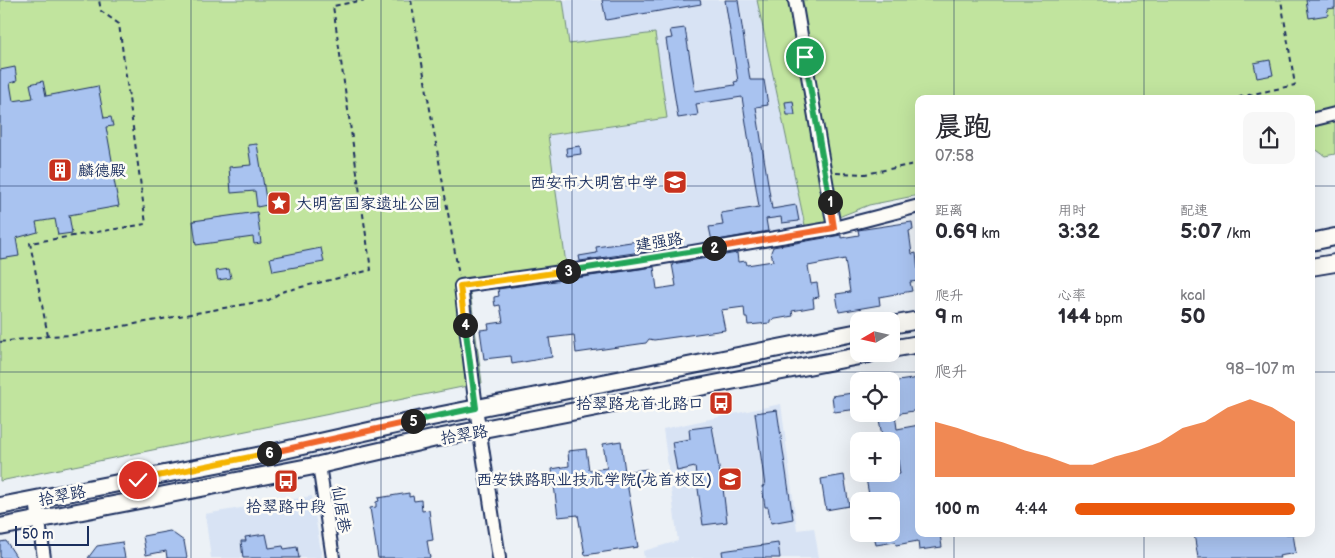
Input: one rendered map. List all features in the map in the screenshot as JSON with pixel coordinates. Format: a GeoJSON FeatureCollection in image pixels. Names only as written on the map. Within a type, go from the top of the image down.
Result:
{"type":"FeatureCollection","features":[{"type":"Feature","properties":{"kind":"main road"},"geometry":{"type":"LineString","coordinates":[[1315,241],[1335,237]]}},
{"type":"Feature","properties":{"kind":"main road"},"geometry":{"type":"LineString","coordinates":[[1315,266],[1335,263]]}},
{"type":"Feature","properties":{"kind":"main road"},"geometry":{"type":"LineString","coordinates":[[900,323],[915,321]]}},
{"type":"Feature","properties":{"kind":"main road","name":"拾翠路"},"geometry":{"type":"LineString","coordinates":[[0,506],[262,455],[476,408],[850,334]]}},
{"type":"Feature","properties":{"kind":"main road"},"geometry":{"type":"LineString","coordinates":[[900,348],[915,345]]}},
{"type":"Feature","properties":{"kind":"main road","name":"拾翠路"},"geometry":{"type":"LineString","coordinates":[[0,526],[319,465],[432,440],[850,358]]}},
{"type":"Feature","properties":{"kind":"street"},"geometry":{"type":"LineString","coordinates":[[795,0],[834,228]]}},
{"type":"Feature","properties":{"kind":"street"},"geometry":{"type":"LineString","coordinates":[[1315,119],[1335,114]]}},
{"type":"Feature","properties":{"kind":"street","name":"建强路"},"geometry":{"type":"LineString","coordinates":[[460,286],[640,261],[834,228],[915,207]]}},
{"type":"Feature","properties":{"kind":"street"},"geometry":{"type":"LineString","coordinates":[[460,286],[479,431],[499,558]]}},
{"type":"Feature","properties":{"kind":"street","name":"仙居巷"},"geometry":{"type":"LineString","coordinates":[[319,465],[334,558]]}},
{"type":"Feature","properties":{"kind":"street"},"geometry":{"type":"LineString","coordinates":[[36,500],[44,558]]}},
{"type":"Feature","properties":{"kind":"path"},"geometry":{"type":"LineString","coordinates":[[48,336],[30,243],[146,224],[119,24],[100,10],[99,0]]}},
{"type":"Feature","properties":{"kind":"path"},"geometry":{"type":"LineString","coordinates":[[0,342],[48,336],[73,336],[269,300],[281,292],[371,270],[333,6],[365,0]]}},
{"type":"Feature","properties":{"kind":"path"},"geometry":{"type":"LineString","coordinates":[[411,0],[460,286]]}},
{"type":"Feature","properties":{"kind":"path"},"geometry":{"type":"LineString","coordinates":[[1249,95],[1295,85],[1281,0]]}},
{"type":"Feature","properties":{"kind":"path"},"geometry":{"type":"LineString","coordinates":[[834,173],[865,174],[915,164]]}},
{"type":"Feature","properties":{"kind":"shaded area","name":"西安市大明宫中学"},"geometry":{"type":"Polygon","coordinates":[[[563,0],[757,0],[806,230],[567,271],[548,135],[667,118],[569,44],[563,0]]]}},
{"type":"Feature","properties":{"kind":"shaded area","name":"西安铁路职业技术学院(龙首校区)"},"geometry":{"type":"Polygon","coordinates":[[[781,404],[797,530],[814,528],[819,558],[644,558],[643,551],[678,541],[663,429],[781,404]]]}},
{"type":"Feature","properties":{"kind":"shaded area"},"geometry":{"type":"Polygon","coordinates":[[[312,496],[322,558],[211,558],[205,514],[312,496]]]}},
{"type":"Feature","properties":{"kind":"green space","name":"大明宫国家遗址公园"},"geometry":{"type":"Polygon","coordinates":[[[0,0],[563,0],[569,44],[655,33],[667,118],[548,135],[567,271],[469,284],[482,383],[0,481],[0,0]]]}},
{"type":"Feature","properties":{"kind":"green space"},"geometry":{"type":"Polygon","coordinates":[[[757,0],[1335,0],[1335,112],[1315,116],[1315,95],[915,95],[915,196],[869,205],[806,230],[757,0]]]}},
{"type":"Feature","properties":{"kind":"green space"},"geometry":{"type":"Polygon","coordinates":[[[1335,120],[1335,154],[1325,156],[1315,149],[1315,125],[1335,120]]]}},
{"type":"Feature","properties":{"kind":"building"},"geometry":{"type":"Polygon","coordinates":[[[602,0],[700,0],[701,4],[606,20],[602,0]]]}},
{"type":"Feature","properties":{"kind":"building"},"geometry":{"type":"Polygon","coordinates":[[[725,0],[738,0],[750,80],[764,80],[768,105],[756,107],[772,209],[796,205],[799,221],[782,223],[781,217],[766,219],[768,231],[712,241],[709,227],[723,225],[721,213],[759,207],[742,97],[696,104],[698,115],[678,118],[666,39],[672,38],[670,30],[685,28],[695,91],[735,85],[734,82],[738,81],[725,0]]]}},
{"type":"Feature","properties":{"kind":"building"},"geometry":{"type":"Polygon","coordinates":[[[1306,0],[1335,0],[1335,8],[1327,9],[1328,15],[1309,18],[1306,0]]]}},
{"type":"Feature","properties":{"kind":"building"},"geometry":{"type":"Polygon","coordinates":[[[1270,60],[1273,75],[1257,78],[1254,63],[1270,60]]]}},
{"type":"Feature","properties":{"kind":"building","name":"麟德殿"},"geometry":{"type":"Polygon","coordinates":[[[15,67],[17,81],[10,83],[13,101],[33,98],[30,84],[43,81],[46,96],[98,86],[104,118],[111,117],[113,126],[106,127],[113,166],[120,165],[121,173],[113,175],[119,206],[69,215],[72,233],[58,235],[55,219],[36,222],[38,232],[16,238],[19,256],[0,259],[0,70],[15,67]]]}},
{"type":"Feature","properties":{"kind":"building"},"geometry":{"type":"Polygon","coordinates":[[[793,101],[795,115],[787,115],[785,102],[793,101]]]}},
{"type":"Feature","properties":{"kind":"building"},"geometry":{"type":"Polygon","coordinates":[[[257,144],[267,205],[257,207],[255,191],[231,193],[229,167],[251,165],[248,145],[257,144]]]}},
{"type":"Feature","properties":{"kind":"building"},"geometry":{"type":"Polygon","coordinates":[[[580,146],[581,154],[567,156],[566,148],[580,146]]]}},
{"type":"Feature","properties":{"kind":"building"},"geometry":{"type":"Polygon","coordinates":[[[257,212],[261,243],[254,244],[253,237],[196,245],[193,221],[257,212]]]}},
{"type":"Feature","properties":{"kind":"building"},"geometry":{"type":"Polygon","coordinates":[[[912,222],[913,230],[909,231],[912,254],[915,253],[915,281],[910,282],[912,291],[879,297],[880,305],[839,312],[836,294],[850,292],[845,259],[808,266],[811,284],[817,283],[819,297],[813,298],[814,307],[792,311],[793,316],[770,320],[770,323],[748,325],[744,307],[721,310],[725,330],[654,340],[649,339],[646,343],[576,353],[574,335],[549,338],[552,357],[512,364],[511,356],[484,359],[480,330],[489,329],[488,324],[503,322],[500,305],[495,306],[494,300],[494,297],[499,296],[498,289],[654,267],[657,289],[676,286],[672,264],[737,253],[738,262],[746,261],[747,265],[773,261],[771,252],[773,247],[841,235],[841,238],[859,235],[858,230],[912,222]]]}},
{"type":"Feature","properties":{"kind":"building"},"geometry":{"type":"Polygon","coordinates":[[[680,235],[681,246],[580,261],[579,256],[597,253],[596,247],[680,235]]]}},
{"type":"Feature","properties":{"kind":"building"},"geometry":{"type":"Polygon","coordinates":[[[321,248],[324,262],[273,271],[270,258],[321,248]]]}},
{"type":"Feature","properties":{"kind":"building"},"geometry":{"type":"Polygon","coordinates":[[[229,269],[231,278],[218,280],[216,271],[229,269]]]}},
{"type":"Feature","properties":{"kind":"building"},"geometry":{"type":"Polygon","coordinates":[[[915,379],[915,411],[900,413],[900,381],[915,379]]]}},
{"type":"Feature","properties":{"kind":"building"},"geometry":{"type":"Polygon","coordinates":[[[850,393],[850,410],[834,412],[832,396],[850,393]]]}},
{"type":"Feature","properties":{"kind":"building"},"geometry":{"type":"Polygon","coordinates":[[[777,410],[793,519],[771,523],[768,507],[765,507],[762,486],[765,486],[755,413],[777,410]]]}},
{"type":"Feature","properties":{"kind":"building"},"geometry":{"type":"Polygon","coordinates":[[[879,422],[896,422],[897,429],[915,426],[915,537],[940,537],[942,547],[919,550],[918,541],[896,545],[895,542],[900,542],[900,492],[868,492],[867,482],[900,482],[900,432],[881,432],[879,422]]]}},
{"type":"Feature","properties":{"kind":"building"},"geometry":{"type":"Polygon","coordinates":[[[712,426],[721,480],[727,479],[728,487],[723,488],[727,522],[703,525],[695,467],[677,471],[672,442],[690,439],[689,429],[712,426]]]}},
{"type":"Feature","properties":{"kind":"building"},"geometry":{"type":"Polygon","coordinates":[[[621,441],[625,472],[647,469],[649,479],[627,483],[638,547],[585,555],[578,515],[558,517],[552,469],[569,466],[568,451],[586,449],[589,470],[607,468],[603,444],[621,441]]]}},
{"type":"Feature","properties":{"kind":"building"},"geometry":{"type":"Polygon","coordinates":[[[844,475],[849,506],[826,510],[821,479],[844,475]]]}},
{"type":"Feature","properties":{"kind":"building"},"geometry":{"type":"Polygon","coordinates":[[[409,493],[409,497],[413,496],[414,501],[421,500],[422,511],[429,510],[433,540],[427,541],[430,558],[378,558],[370,508],[376,507],[376,502],[379,501],[378,498],[409,493]]]}},
{"type":"Feature","properties":{"kind":"building"},"geometry":{"type":"Polygon","coordinates":[[[170,531],[184,541],[187,558],[167,558],[166,551],[146,555],[143,536],[170,531]]]}},
{"type":"Feature","properties":{"kind":"building"},"geometry":{"type":"Polygon","coordinates":[[[266,534],[269,548],[283,546],[284,549],[297,547],[299,558],[243,558],[241,541],[246,541],[245,537],[266,534]]]}},
{"type":"Feature","properties":{"kind":"building"},"geometry":{"type":"Polygon","coordinates":[[[1194,537],[1293,537],[1296,553],[1279,556],[1280,558],[1198,558],[1194,537]]]}},
{"type":"Feature","properties":{"kind":"building"},"geometry":{"type":"Polygon","coordinates":[[[6,541],[17,558],[0,558],[0,542],[6,541]]]}},
{"type":"Feature","properties":{"kind":"building"},"geometry":{"type":"Polygon","coordinates":[[[122,542],[125,558],[88,558],[97,546],[122,542]]]}},
{"type":"Feature","properties":{"kind":"building"},"geometry":{"type":"Polygon","coordinates":[[[875,542],[895,542],[876,545],[875,542]]]}},
{"type":"Feature","properties":{"kind":"building"},"geometry":{"type":"Polygon","coordinates":[[[778,543],[780,558],[723,558],[722,551],[778,543]]]}},
{"type":"Feature","properties":{"kind":"place","name":"麟德殿"},"geometry":{"type":"Point","coordinates":[60,170]}},
{"type":"Feature","properties":{"kind":"place","name":"西安市大明宫中学"},"geometry":{"type":"Point","coordinates":[675,182]}},
{"type":"Feature","properties":{"kind":"place","name":"大明宫国家遗址公园"},"geometry":{"type":"Point","coordinates":[279,203]}},
{"type":"Feature","properties":{"kind":"place","name":"拾翠路龙首北路口"},"geometry":{"type":"Point","coordinates":[721,403]}},
{"type":"Feature","properties":{"kind":"place","name":"西安铁路职业技术学院(龙首校区)"},"geometry":{"type":"Point","coordinates":[730,479]}},
{"type":"Feature","properties":{"kind":"place","name":"拾翠路中段"},"geometry":{"type":"Point","coordinates":[286,481]}},
{"type":"Feature","properties":{"kind":"route"},"geometry":{"type":"LineString","coordinates":[[138,480],[476,408],[460,286],[640,261],[834,228],[805,57]]}}]}
